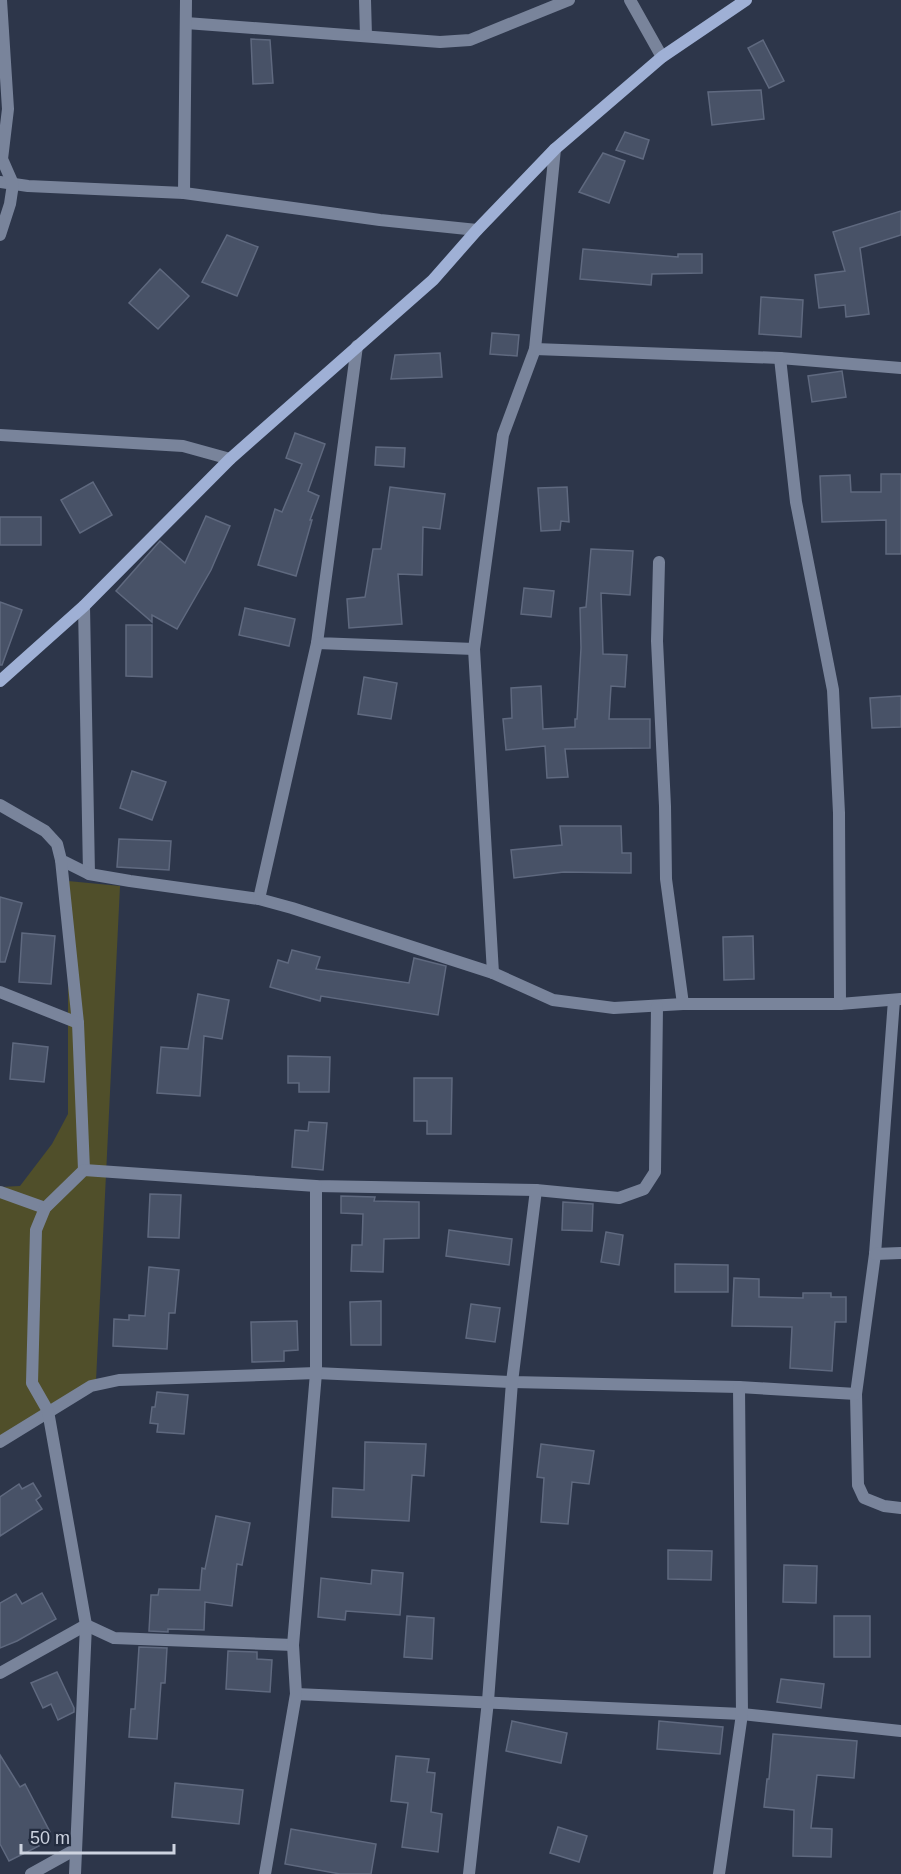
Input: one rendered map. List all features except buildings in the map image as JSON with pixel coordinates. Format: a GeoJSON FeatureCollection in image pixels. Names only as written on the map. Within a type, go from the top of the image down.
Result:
{"type":"FeatureCollection","features":[{"type":"Feature","properties":{"kind":"street"},"geometry":{"type":"LineString","coordinates":[[0,235],[10,204],[13,184],[2,159],[8,109],[1,0]]}},
{"type":"Feature","properties":{"kind":"street"},"geometry":{"type":"LineString","coordinates":[[184,193],[186,0]]}},
{"type":"Feature","properties":{"kind":"street"},"geometry":{"type":"LineString","coordinates":[[366,0],[366,36]]}},
{"type":"Feature","properties":{"kind":"street"},"geometry":{"type":"LineString","coordinates":[[186,22],[440,42],[470,40],[569,0]]}},
{"type":"Feature","properties":{"kind":"street"},"geometry":{"type":"LineString","coordinates":[[630,0],[662,57]]}},
{"type":"Feature","properties":{"kind":"street"},"geometry":{"type":"LineString","coordinates":[[0,681],[84,606],[230,459],[433,280],[555,148],[662,57],[746,0]]}},
{"type":"Feature","properties":{"kind":"street"},"geometry":{"type":"LineString","coordinates":[[493,973],[474,649],[503,435],[535,349],[555,148]]}},
{"type":"Feature","properties":{"kind":"street"},"geometry":{"type":"LineString","coordinates":[[0,182],[184,193],[380,220],[477,230]]}},
{"type":"Feature","properties":{"kind":"street"},"geometry":{"type":"LineString","coordinates":[[259,899],[317,643],[357,346]]}},
{"type":"Feature","properties":{"kind":"street"},"geometry":{"type":"LineString","coordinates":[[535,349],[780,358],[901,368]]}},
{"type":"Feature","properties":{"kind":"street"},"geometry":{"type":"LineString","coordinates":[[780,358],[796,502],[833,690],[838,813],[840,1004]]}},
{"type":"Feature","properties":{"kind":"street"},"geometry":{"type":"LineString","coordinates":[[0,435],[183,446],[230,459]]}},
{"type":"Feature","properties":{"kind":"street"},"geometry":{"type":"LineString","coordinates":[[659,562],[657,641],[666,879],[683,1004]]}},
{"type":"Feature","properties":{"kind":"street"},"geometry":{"type":"LineString","coordinates":[[84,606],[89,874]]}},
{"type":"Feature","properties":{"kind":"street"},"geometry":{"type":"LineString","coordinates":[[317,643],[474,649]]}},
{"type":"Feature","properties":{"kind":"street"},"geometry":{"type":"LineString","coordinates":[[0,805],[45,831],[57,844],[62,860],[78,1023],[84,1170],[45,1208],[36,1230],[32,1383],[48,1411],[86,1625],[75,1874]]}},
{"type":"Feature","properties":{"kind":"street"},"geometry":{"type":"LineString","coordinates":[[62,860],[89,874],[259,899],[292,908],[493,973],[553,1000],[614,1008],[683,1004],[840,1004],[897,1000],[875,1254],[856,1394],[858,1485],[864,1498],[884,1506],[901,1508]]}},
{"type":"Feature","properties":{"kind":"street"},"geometry":{"type":"LineString","coordinates":[[0,992],[78,1023]]}},
{"type":"Feature","properties":{"kind":"street"},"geometry":{"type":"LineString","coordinates":[[84,1170],[316,1186],[536,1190],[620,1198],[644,1190],[655,1172],[657,1006]]}},
{"type":"Feature","properties":{"kind":"street"},"geometry":{"type":"LineString","coordinates":[[265,1874],[296,1694],[293,1645],[316,1373],[316,1186]]}},
{"type":"Feature","properties":{"kind":"street"},"geometry":{"type":"LineString","coordinates":[[469,1874],[488,1701],[512,1382],[536,1190]]}},
{"type":"Feature","properties":{"kind":"street"},"geometry":{"type":"LineString","coordinates":[[0,1192],[45,1208]]}},
{"type":"Feature","properties":{"kind":"street"},"geometry":{"type":"LineString","coordinates":[[875,1254],[901,1253]]}},
{"type":"Feature","properties":{"kind":"street"},"geometry":{"type":"LineString","coordinates":[[0,1442],[91,1386],[119,1380],[316,1373],[512,1382],[739,1387],[856,1394]]}},
{"type":"Feature","properties":{"kind":"street"},"geometry":{"type":"LineString","coordinates":[[719,1874],[742,1714],[739,1387]]}},
{"type":"Feature","properties":{"kind":"street"},"geometry":{"type":"LineString","coordinates":[[86,1625],[114,1638],[293,1645]]}},
{"type":"Feature","properties":{"kind":"street"},"geometry":{"type":"LineString","coordinates":[[0,1673],[86,1625]]}},
{"type":"Feature","properties":{"kind":"street"},"geometry":{"type":"LineString","coordinates":[[296,1694],[742,1714],[901,1731]]}},
{"type":"Feature","properties":{"kind":"street"},"geometry":{"type":"LineString","coordinates":[[32,1874],[76,1849]]}},
{"type":"Feature","properties":{"kind":"shaded area"},"geometry":{"type":"Polygon","coordinates":[[[68,881],[120,886],[96,1381],[0,1441],[0,1187],[20,1186],[52,1144],[68,1114],[68,881]]]}}]}
